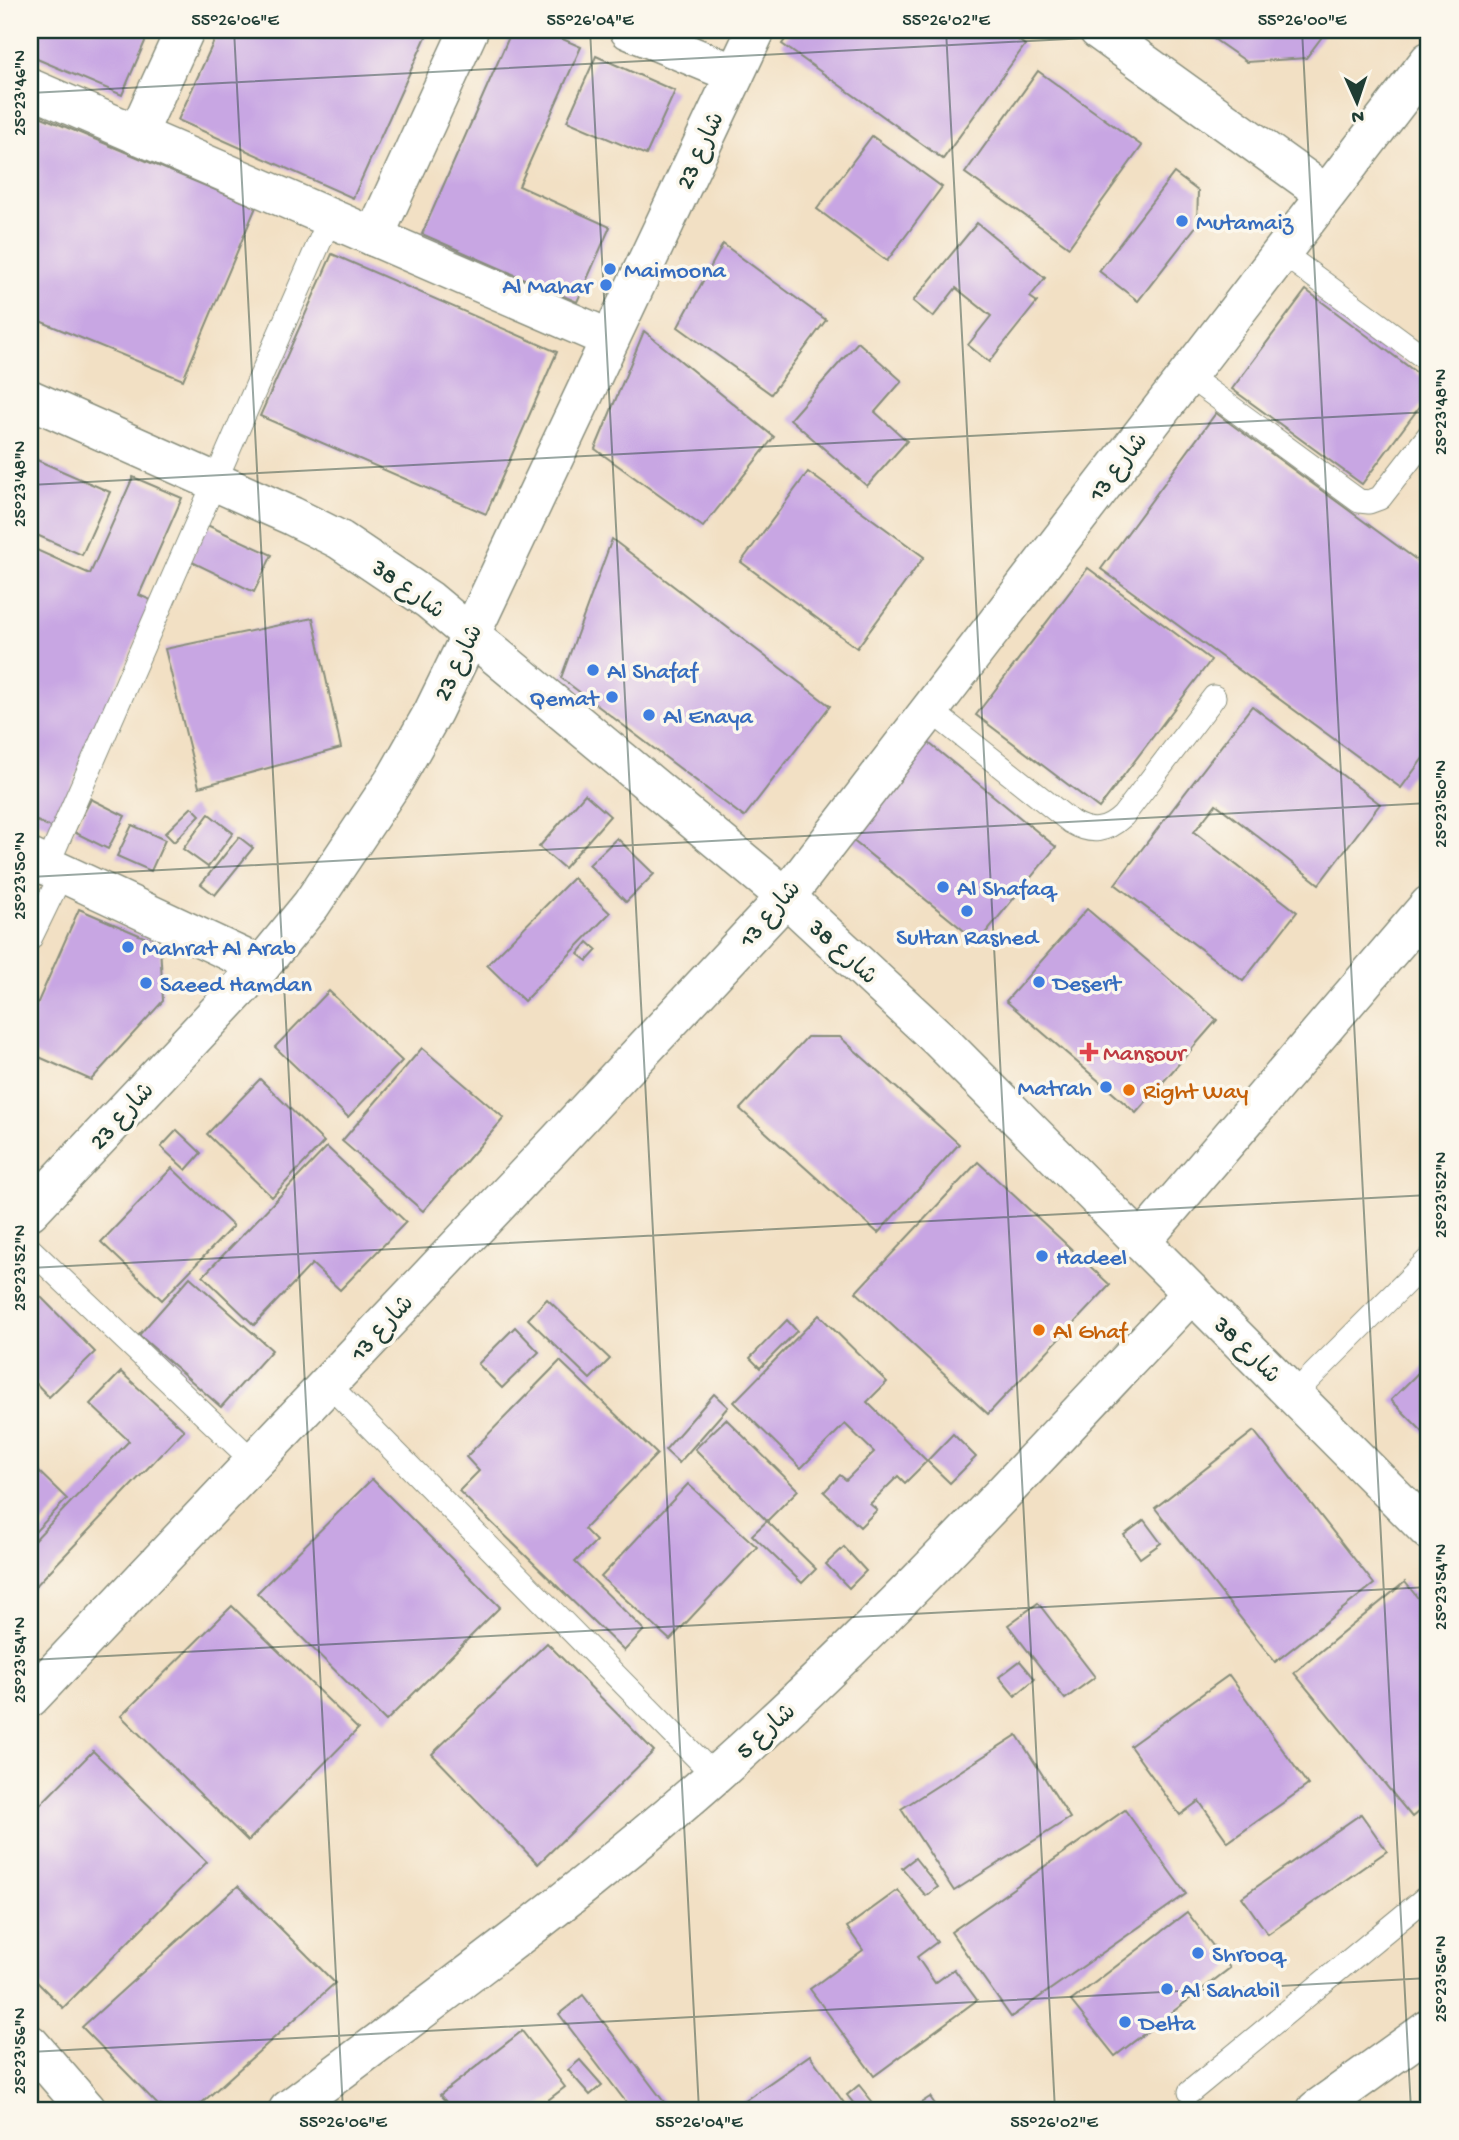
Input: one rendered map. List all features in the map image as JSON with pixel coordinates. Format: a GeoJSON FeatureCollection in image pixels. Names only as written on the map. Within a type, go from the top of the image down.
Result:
{"type":"FeatureCollection","features":[{"type":"Feature","properties":{"kind":"street"},"geometry":{"type":"LineString","coordinates":[[136,135],[185,30]]}},
{"type":"Feature","properties":{"kind":"street"},"geometry":{"type":"LineString","coordinates":[[374,237],[469,30]]}},
{"type":"Feature","properties":{"kind":"street"},"geometry":{"type":"LineString","coordinates":[[629,30],[735,74]]}},
{"type":"Feature","properties":{"kind":"street","name":"شارع 23"},"geometry":{"type":"LineString","coordinates":[[30,1211],[261,966],[311,905],[395,779],[433,712],[471,634],[755,30]]}},
{"type":"Feature","properties":{"kind":"street"},"geometry":{"type":"LineString","coordinates":[[1098,30],[1326,194]]}},
{"type":"Feature","properties":{"kind":"street","name":"شارع 13"},"geometry":{"type":"LineString","coordinates":[[30,1698],[786,897],[1429,61]]}},
{"type":"Feature","properties":{"kind":"street"},"geometry":{"type":"LineString","coordinates":[[30,88],[610,339]]}},
{"type":"Feature","properties":{"kind":"street","name":"شارع 38"},"geometry":{"type":"LineString","coordinates":[[30,399],[340,540],[429,600],[786,897],[940,1040],[1429,1531]]}},
{"type":"Feature","properties":{"kind":"street"},"geometry":{"type":"LineString","coordinates":[[46,866],[261,966]]}},
{"type":"Feature","properties":{"kind":"street"},"geometry":{"type":"LineString","coordinates":[[1141,1242],[1429,905]]}},
{"type":"Feature","properties":{"kind":"street","name":"شارع 5"},"geometry":{"type":"LineString","coordinates":[[288,2110],[588,1884],[715,1776],[800,1698],[909,1590],[1192,1293]]}},
{"type":"Feature","properties":{"kind":"street"},"geometry":{"type":"LineString","coordinates":[[1316,2110],[1429,2029]]}},
{"type":"Feature","properties":{"kind":"street"},"geometry":{"type":"LineString","coordinates":[[30,2044],[87,2110]]}},
{"type":"Feature","properties":{"kind":"lane"},"geometry":{"type":"LineString","coordinates":[[30,939],[46,866],[330,218]]}},
{"type":"Feature","properties":{"kind":"lane"},"geometry":{"type":"LineString","coordinates":[[1282,252],[1429,361]]}},
{"type":"Feature","properties":{"kind":"lane"},"geometry":{"type":"LineString","coordinates":[[1187,375],[1359,501],[1370,502],[1380,498],[1429,435]]}},
{"type":"Feature","properties":{"kind":"lane"},"geometry":{"type":"LineString","coordinates":[[929,710],[1070,822],[1084,830],[1098,831],[1112,826],[1123,816],[1214,697]]}},
{"type":"Feature","properties":{"kind":"lane"},"geometry":{"type":"LineString","coordinates":[[30,1249],[254,1462]]}},
{"type":"Feature","properties":{"kind":"lane"},"geometry":{"type":"LineString","coordinates":[[1293,1395],[1429,1259]]}},
{"type":"Feature","properties":{"kind":"lane"},"geometry":{"type":"LineString","coordinates":[[328,1384],[715,1776]]}},
{"type":"Feature","properties":{"kind":"lane"},"geometry":{"type":"LineString","coordinates":[[1190,2092],[1429,1895]]}},
{"type":"Feature","properties":{"kind":"building"},"geometry":{"type":"Polygon","coordinates":[[[30,30],[150,30],[122,95],[30,56],[30,30]]]}},
{"type":"Feature","properties":{"kind":"building"},"geometry":{"type":"Polygon","coordinates":[[[219,30],[429,30],[353,198],[178,120],[219,30]]]}},
{"type":"Feature","properties":{"kind":"building"},"geometry":{"type":"Polygon","coordinates":[[[512,30],[542,30],[581,47],[519,186],[610,227],[577,302],[422,234],[512,30]]]}},
{"type":"Feature","properties":{"kind":"building"},"geometry":{"type":"Polygon","coordinates":[[[792,30],[1004,30],[1025,45],[943,159],[782,44],[792,30]]]}},
{"type":"Feature","properties":{"kind":"building"},"geometry":{"type":"Polygon","coordinates":[[[1201,30],[1327,30],[1306,58],[1247,62],[1201,30]]]}},
{"type":"Feature","properties":{"kind":"building"},"geometry":{"type":"Polygon","coordinates":[[[596,56],[675,91],[646,155],[567,121],[596,56]]]}},
{"type":"Feature","properties":{"kind":"building"},"geometry":{"type":"Polygon","coordinates":[[[1038,71],[1142,146],[1069,247],[965,173],[1038,71]]]}},
{"type":"Feature","properties":{"kind":"building"},"geometry":{"type":"Polygon","coordinates":[[[30,112],[256,207],[183,380],[30,317],[30,112]]]}},
{"type":"Feature","properties":{"kind":"building"},"geometry":{"type":"Polygon","coordinates":[[[872,136],[942,187],[887,261],[817,209],[872,136]]]}},
{"type":"Feature","properties":{"kind":"building"},"geometry":{"type":"Polygon","coordinates":[[[1174,173],[1198,191],[1197,225],[1138,301],[1099,271],[1174,173]]]}},
{"type":"Feature","properties":{"kind":"building"},"geometry":{"type":"Polygon","coordinates":[[[977,223],[1045,278],[1030,297],[1037,302],[989,362],[968,345],[991,316],[956,288],[933,317],[913,301],[977,223]]]}},
{"type":"Feature","properties":{"kind":"building"},"geometry":{"type":"Polygon","coordinates":[[[723,244],[826,320],[771,394],[678,327],[723,244]]]}},
{"type":"Feature","properties":{"kind":"building"},"geometry":{"type":"Polygon","coordinates":[[[332,254],[557,352],[486,514],[260,416],[332,254]]]}},
{"type":"Feature","properties":{"kind":"building"},"geometry":{"type":"Polygon","coordinates":[[[1306,290],[1429,382],[1429,394],[1362,484],[1232,389],[1306,290]]]}},
{"type":"Feature","properties":{"kind":"building"},"geometry":{"type":"Polygon","coordinates":[[[644,331],[774,437],[703,527],[595,449],[644,331]]]}},
{"type":"Feature","properties":{"kind":"building"},"geometry":{"type":"Polygon","coordinates":[[[858,342],[902,381],[875,412],[907,441],[867,486],[790,419],[858,342]]]}},
{"type":"Feature","properties":{"kind":"building"},"geometry":{"type":"Polygon","coordinates":[[[1216,413],[1429,569],[1429,750],[1401,788],[1101,569],[1216,413]]]}},
{"type":"Feature","properties":{"kind":"building"},"geometry":{"type":"Polygon","coordinates":[[[30,457],[110,492],[82,555],[30,532],[30,457]]]}},
{"type":"Feature","properties":{"kind":"building"},"geometry":{"type":"Polygon","coordinates":[[[808,472],[924,557],[857,648],[741,562],[808,472]]]}},
{"type":"Feature","properties":{"kind":"building"},"geometry":{"type":"Polygon","coordinates":[[[133,477],[182,498],[139,595],[153,601],[53,828],[30,818],[30,547],[90,574],[133,477]]]}},
{"type":"Feature","properties":{"kind":"building"},"geometry":{"type":"Polygon","coordinates":[[[207,525],[272,555],[254,592],[190,561],[207,525]]]}},
{"type":"Feature","properties":{"kind":"building"},"geometry":{"type":"Polygon","coordinates":[[[612,539],[830,706],[744,817],[561,678],[612,539]]]}},
{"type":"Feature","properties":{"kind":"building"},"geometry":{"type":"Polygon","coordinates":[[[1088,568],[1211,660],[1099,808],[976,715],[1088,568]]]}},
{"type":"Feature","properties":{"kind":"building"},"geometry":{"type":"Polygon","coordinates":[[[313,618],[341,748],[199,787],[165,649],[313,618]]]}},
{"type":"Feature","properties":{"kind":"building"},"geometry":{"type":"Polygon","coordinates":[[[1252,706],[1380,804],[1319,884],[1216,804],[1194,832],[1297,912],[1243,981],[1115,884],[1252,706]]]}},
{"type":"Feature","properties":{"kind":"building"},"geometry":{"type":"Polygon","coordinates":[[[919,735],[1056,847],[978,942],[840,830],[919,735]]]}},
{"type":"Feature","properties":{"kind":"building"},"geometry":{"type":"Polygon","coordinates":[[[585,794],[610,816],[564,868],[539,847],[585,794]]]}},
{"type":"Feature","properties":{"kind":"building"},"geometry":{"type":"Polygon","coordinates":[[[91,799],[125,816],[108,849],[74,832],[91,799]]]}},
{"type":"Feature","properties":{"kind":"building"},"geometry":{"type":"Polygon","coordinates":[[[192,807],[200,815],[174,842],[165,833],[192,807]]]}},
{"type":"Feature","properties":{"kind":"building"},"geometry":{"type":"Polygon","coordinates":[[[209,814],[233,833],[208,867],[183,849],[209,814]]]}},
{"type":"Feature","properties":{"kind":"building"},"geometry":{"type":"Polygon","coordinates":[[[132,825],[165,840],[151,871],[117,856],[132,825]]]}},
{"type":"Feature","properties":{"kind":"building"},"geometry":{"type":"Polygon","coordinates":[[[239,837],[253,848],[215,895],[201,884],[239,837]]]}},
{"type":"Feature","properties":{"kind":"building"},"geometry":{"type":"Polygon","coordinates":[[[617,838],[654,874],[626,902],[589,865],[617,838]]]}},
{"type":"Feature","properties":{"kind":"building"},"geometry":{"type":"Polygon","coordinates":[[[573,878],[610,913],[524,1001],[487,965],[573,878]]]}},
{"type":"Feature","properties":{"kind":"building"},"geometry":{"type":"Polygon","coordinates":[[[79,909],[160,944],[163,1001],[91,1080],[30,1053],[30,1020],[79,909]]]}},
{"type":"Feature","properties":{"kind":"building"},"geometry":{"type":"Polygon","coordinates":[[[1087,909],[1217,1020],[1136,1113],[1006,1001],[1087,909]]]}},
{"type":"Feature","properties":{"kind":"building"},"geometry":{"type":"Polygon","coordinates":[[[588,942],[597,950],[587,961],[578,954],[588,942]]]}},
{"type":"Feature","properties":{"kind":"building"},"geometry":{"type":"Polygon","coordinates":[[[329,991],[402,1061],[348,1117],[275,1047],[329,991]]]}},
{"type":"Feature","properties":{"kind":"building"},"geometry":{"type":"Polygon","coordinates":[[[807,1037],[840,1037],[959,1144],[878,1233],[740,1109],[807,1037]]]}},
{"type":"Feature","properties":{"kind":"building"},"geometry":{"type":"Polygon","coordinates":[[[422,1048],[504,1118],[423,1211],[342,1141],[422,1048]]]}},
{"type":"Feature","properties":{"kind":"building"},"geometry":{"type":"Polygon","coordinates":[[[260,1079],[324,1142],[272,1197],[207,1134],[260,1079]]]}},
{"type":"Feature","properties":{"kind":"building"},"geometry":{"type":"Polygon","coordinates":[[[177,1130],[201,1153],[186,1170],[161,1147],[177,1130]]]}},
{"type":"Feature","properties":{"kind":"building"},"geometry":{"type":"Polygon","coordinates":[[[327,1147],[406,1222],[340,1290],[312,1264],[254,1325],[203,1276],[327,1147]]]}},
{"type":"Feature","properties":{"kind":"building"},"geometry":{"type":"Polygon","coordinates":[[[978,1162],[1110,1285],[988,1414],[856,1292],[978,1162]]]}},
{"type":"Feature","properties":{"kind":"building"},"geometry":{"type":"Polygon","coordinates":[[[172,1168],[233,1226],[162,1300],[101,1242],[172,1168]]]}},
{"type":"Feature","properties":{"kind":"building"},"geometry":{"type":"Polygon","coordinates":[[[190,1277],[272,1350],[221,1407],[139,1335],[190,1277]]]}},
{"type":"Feature","properties":{"kind":"building"},"geometry":{"type":"Polygon","coordinates":[[[36,1292],[95,1352],[49,1397],[30,1377],[30,1299],[36,1292]]]}},
{"type":"Feature","properties":{"kind":"building"},"geometry":{"type":"Polygon","coordinates":[[[547,1299],[610,1359],[590,1379],[528,1319],[547,1299]]]}},
{"type":"Feature","properties":{"kind":"building"},"geometry":{"type":"Polygon","coordinates":[[[819,1315],[887,1382],[867,1402],[927,1461],[905,1483],[898,1476],[870,1504],[877,1510],[860,1527],[824,1492],[840,1475],[846,1480],[874,1452],[845,1424],[801,1468],[734,1402],[819,1315]]]}},
{"type":"Feature","properties":{"kind":"building"},"geometry":{"type":"Polygon","coordinates":[[[787,1320],[797,1331],[760,1368],[750,1358],[787,1320]]]}},
{"type":"Feature","properties":{"kind":"building"},"geometry":{"type":"Polygon","coordinates":[[[515,1327],[539,1352],[502,1388],[478,1364],[515,1327]]]}},
{"type":"Feature","properties":{"kind":"building"},"geometry":{"type":"Polygon","coordinates":[[[560,1361],[657,1454],[584,1529],[596,1541],[575,1562],[644,1630],[624,1651],[459,1491],[479,1471],[466,1457],[560,1361]]]}},
{"type":"Feature","properties":{"kind":"building"},"geometry":{"type":"Polygon","coordinates":[[[1429,1362],[1429,1438],[1391,1400],[1429,1362]]]}},
{"type":"Feature","properties":{"kind":"building"},"geometry":{"type":"Polygon","coordinates":[[[121,1372],[184,1430],[30,1592],[30,1545],[129,1441],[90,1404],[121,1372]]]}},
{"type":"Feature","properties":{"kind":"building"},"geometry":{"type":"Polygon","coordinates":[[[714,1394],[728,1407],[679,1463],[665,1450],[714,1394]]]}},
{"type":"Feature","properties":{"kind":"building"},"geometry":{"type":"Polygon","coordinates":[[[726,1419],[798,1490],[767,1521],[695,1449],[726,1419]]]}},
{"type":"Feature","properties":{"kind":"building"},"geometry":{"type":"Polygon","coordinates":[[[1254,1431],[1374,1584],[1275,1662],[1155,1508],[1254,1431]]]}},
{"type":"Feature","properties":{"kind":"building"},"geometry":{"type":"Polygon","coordinates":[[[953,1434],[976,1457],[950,1483],[927,1461],[953,1434]]]}},
{"type":"Feature","properties":{"kind":"building"},"geometry":{"type":"Polygon","coordinates":[[[30,1463],[67,1499],[30,1537],[30,1463]]]}},
{"type":"Feature","properties":{"kind":"building"},"geometry":{"type":"Polygon","coordinates":[[[372,1479],[500,1607],[386,1721],[257,1593],[372,1479]]]}},
{"type":"Feature","properties":{"kind":"building"},"geometry":{"type":"Polygon","coordinates":[[[688,1484],[757,1547],[670,1640],[601,1577],[688,1484]]]}},
{"type":"Feature","properties":{"kind":"building"},"geometry":{"type":"Polygon","coordinates":[[[1144,1520],[1161,1543],[1140,1558],[1124,1535],[1144,1520]]]}},
{"type":"Feature","properties":{"kind":"building"},"geometry":{"type":"Polygon","coordinates":[[[767,1521],[816,1569],[802,1583],[752,1535],[767,1521]]]}},
{"type":"Feature","properties":{"kind":"building"},"geometry":{"type":"Polygon","coordinates":[[[844,1547],[866,1571],[849,1588],[826,1564],[844,1547]]]}},
{"type":"Feature","properties":{"kind":"building"},"geometry":{"type":"Polygon","coordinates":[[[1405,1582],[1429,1612],[1429,1803],[1412,1817],[1294,1673],[1405,1582]]]}},
{"type":"Feature","properties":{"kind":"building"},"geometry":{"type":"Polygon","coordinates":[[[1038,1603],[1095,1677],[1065,1699],[1008,1625],[1038,1603]]]}},
{"type":"Feature","properties":{"kind":"building"},"geometry":{"type":"Polygon","coordinates":[[[232,1606],[358,1729],[248,1841],[121,1716],[232,1606]]]}},
{"type":"Feature","properties":{"kind":"building"},"geometry":{"type":"Polygon","coordinates":[[[547,1643],[654,1751],[538,1864],[432,1754],[547,1643]]]}},
{"type":"Feature","properties":{"kind":"building"},"geometry":{"type":"Polygon","coordinates":[[[1020,1661],[1035,1679],[1015,1696],[999,1677],[1020,1661]]]}},
{"type":"Feature","properties":{"kind":"building"},"geometry":{"type":"Polygon","coordinates":[[[1229,1675],[1308,1785],[1228,1842],[1199,1801],[1180,1815],[1130,1746],[1229,1675]]]}},
{"type":"Feature","properties":{"kind":"building"},"geometry":{"type":"Polygon","coordinates":[[[1017,1735],[1070,1818],[954,1891],[901,1809],[1017,1735]]]}},
{"type":"Feature","properties":{"kind":"building"},"geometry":{"type":"Polygon","coordinates":[[[93,1751],[207,1862],[63,2008],[30,1975],[30,1815],[93,1751]]]}},
{"type":"Feature","properties":{"kind":"building"},"geometry":{"type":"Polygon","coordinates":[[[1125,1810],[1186,1894],[1011,2017],[951,1932],[1125,1810]]]}},
{"type":"Feature","properties":{"kind":"building"},"geometry":{"type":"Polygon","coordinates":[[[1361,1814],[1387,1851],[1268,1934],[1242,1897],[1361,1814]]]}},
{"type":"Feature","properties":{"kind":"building"},"geometry":{"type":"Polygon","coordinates":[[[915,1858],[938,1887],[926,1896],[902,1868],[915,1858]]]}},
{"type":"Feature","properties":{"kind":"building"},"geometry":{"type":"Polygon","coordinates":[[[238,1886],[335,1983],[194,2110],[173,2110],[158,2105],[82,2027],[238,1886]]]}},
{"type":"Feature","properties":{"kind":"building"},"geometry":{"type":"Polygon","coordinates":[[[898,1890],[937,1942],[917,1957],[935,1983],[954,1969],[977,2000],[874,2076],[810,1989],[863,1950],[847,1927],[898,1890]]]}},
{"type":"Feature","properties":{"kind":"building"},"geometry":{"type":"Polygon","coordinates":[[[1187,1912],[1230,1968],[1115,2056],[1071,2001],[1187,1912]]]}},
{"type":"Feature","properties":{"kind":"building"},"geometry":{"type":"Polygon","coordinates":[[[583,1995],[670,2110],[632,2110],[559,2014],[583,1995]]]}},
{"type":"Feature","properties":{"kind":"building"},"geometry":{"type":"Polygon","coordinates":[[[522,2031],[565,2087],[535,2110],[453,2110],[440,2095],[522,2031]]]}},
{"type":"Feature","properties":{"kind":"building"},"geometry":{"type":"Polygon","coordinates":[[[810,2055],[849,2110],[731,2110],[810,2055]]]}},
{"type":"Feature","properties":{"kind":"building"},"geometry":{"type":"Polygon","coordinates":[[[580,2060],[602,2085],[590,2095],[568,2070],[580,2060]]]}},
{"type":"Feature","properties":{"kind":"building"},"geometry":{"type":"Polygon","coordinates":[[[859,2085],[879,2110],[859,2110],[847,2095],[859,2085]]]}},
{"type":"Feature","properties":{"kind":"building"},"geometry":{"type":"Polygon","coordinates":[[[930,2097],[939,2110],[910,2110],[930,2097]]]}},
{"type":"Feature","properties":{"kind":"place","name":"Mutamaiz"},"geometry":{"type":"Point","coordinates":[1182,221]}},
{"type":"Feature","properties":{"kind":"place","name":"Maimoona"},"geometry":{"type":"Point","coordinates":[610,269]}},
{"type":"Feature","properties":{"kind":"place","name":"Al Mahar"},"geometry":{"type":"Point","coordinates":[606,285]}},
{"type":"Feature","properties":{"kind":"place","name":"Al Shafaf"},"geometry":{"type":"Point","coordinates":[593,670]}},
{"type":"Feature","properties":{"kind":"place","name":"Qemat"},"geometry":{"type":"Point","coordinates":[612,697]}},
{"type":"Feature","properties":{"kind":"place","name":"Al Enaya"},"geometry":{"type":"Point","coordinates":[649,715]}},
{"type":"Feature","properties":{"kind":"place","name":"Al Shafaq"},"geometry":{"type":"Point","coordinates":[943,887]}},
{"type":"Feature","properties":{"kind":"place","name":"Sultan Rashed"},"geometry":{"type":"Point","coordinates":[967,911]}},
{"type":"Feature","properties":{"kind":"place","name":"Mahrat Al Arab"},"geometry":{"type":"Point","coordinates":[128,947]}},
{"type":"Feature","properties":{"kind":"place","name":"Desert"},"geometry":{"type":"Point","coordinates":[1039,982]}},
{"type":"Feature","properties":{"kind":"place","name":"Saeed Hamdan"},"geometry":{"type":"Point","coordinates":[146,983]}},
{"type":"Feature","properties":{"kind":"place","name":"Mansour"},"geometry":{"type":"Point","coordinates":[1089,1052]}},
{"type":"Feature","properties":{"kind":"place","name":"Matrah"},"geometry":{"type":"Point","coordinates":[1106,1087]}},
{"type":"Feature","properties":{"kind":"place","name":"Right Way"},"geometry":{"type":"Point","coordinates":[1129,1090]}},
{"type":"Feature","properties":{"kind":"place","name":"Hadeel"},"geometry":{"type":"Point","coordinates":[1042,1256]}},
{"type":"Feature","properties":{"kind":"place","name":"Al Ghaf"},"geometry":{"type":"Point","coordinates":[1039,1330]}},
{"type":"Feature","properties":{"kind":"place","name":"Shrooq"},"geometry":{"type":"Point","coordinates":[1198,1953]}},
{"type":"Feature","properties":{"kind":"place","name":"Al Sahabil"},"geometry":{"type":"Point","coordinates":[1167,1989]}},
{"type":"Feature","properties":{"kind":"place","name":"Delta"},"geometry":{"type":"Point","coordinates":[1125,2022]}}]}
